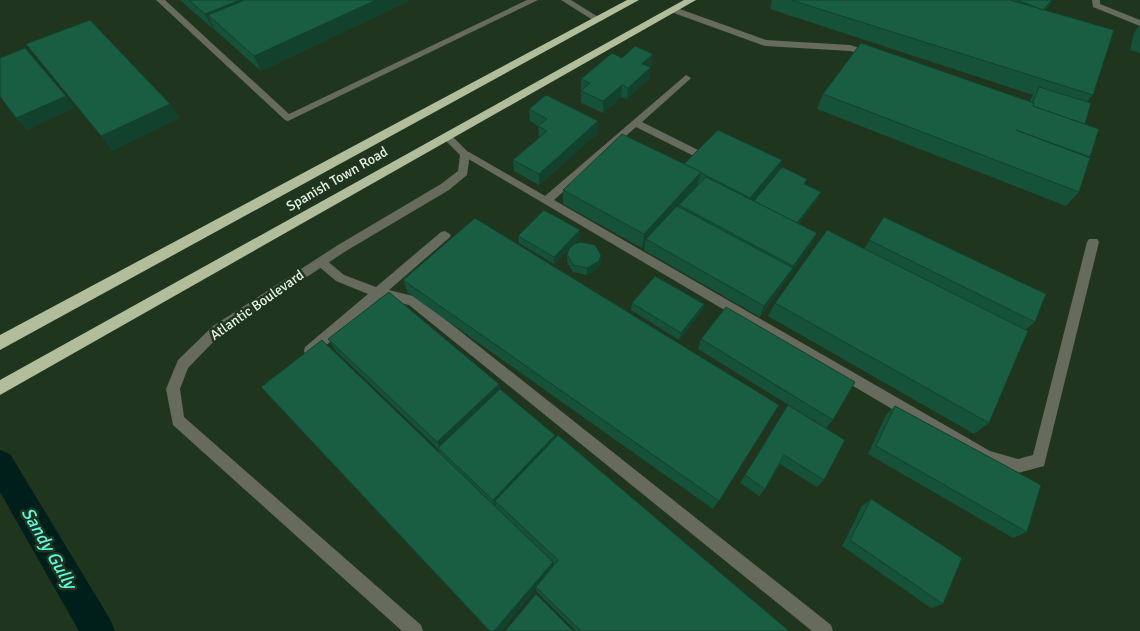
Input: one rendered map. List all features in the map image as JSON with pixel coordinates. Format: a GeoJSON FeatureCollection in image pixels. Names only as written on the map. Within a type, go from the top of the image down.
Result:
{"type":"FeatureCollection","features":[{"type":"Feature","properties":{"kind":"highway","name":"Spanish Town Road"},"geometry":{"type":"LineString","coordinates":[[0,343],[634,0]]}},
{"type":"Feature","properties":{"kind":"highway","name":"Spanish Town Road"},"geometry":{"type":"LineString","coordinates":[[0,388],[691,0]]}},
{"type":"Feature","properties":{"kind":"street"},"geometry":{"type":"LineString","coordinates":[[160,0],[288,118],[534,0]]}},
{"type":"Feature","properties":{"kind":"street"},"geometry":{"type":"LineString","coordinates":[[566,0],[599,20]]}},
{"type":"Feature","properties":{"kind":"street"},"geometry":{"type":"LineString","coordinates":[[1096,0],[1096,5],[1140,23]]}},
{"type":"Feature","properties":{"kind":"street"},"geometry":{"type":"LineString","coordinates":[[674,10],[765,43],[850,48],[884,57]]}},
{"type":"Feature","properties":{"kind":"street"},"geometry":{"type":"LineString","coordinates":[[546,201],[636,124],[686,78]]}},
{"type":"Feature","properties":{"kind":"street"},"geometry":{"type":"LineString","coordinates":[[636,124],[698,154]]}},
{"type":"Feature","properties":{"kind":"street"},"geometry":{"type":"LineString","coordinates":[[446,136],[465,154],[987,457],[1018,466],[1039,461],[1093,242]]}},
{"type":"Feature","properties":{"kind":"street","name":"Atlantic Boulevard"},"geometry":{"type":"LineString","coordinates":[[415,631],[178,420],[173,389],[184,364],[217,330],[400,212],[445,187],[463,172],[465,154]]}},
{"type":"Feature","properties":{"kind":"street"},"geometry":{"type":"LineString","coordinates":[[300,360],[445,235]]}},
{"type":"Feature","properties":{"kind":"street"},"geometry":{"type":"LineString","coordinates":[[321,262],[340,278],[377,292],[413,301],[825,631]]}},
{"type":"Feature","properties":{"kind":"building"},"geometry":{"type":"Polygon","coordinates":[[[189,0],[240,0],[205,14],[189,0]]]}},
{"type":"Feature","properties":{"kind":"building"},"geometry":{"type":"Polygon","coordinates":[[[245,0],[376,0],[254,56],[208,15],[245,0]]]}},
{"type":"Feature","properties":{"kind":"building"},"geometry":{"type":"Polygon","coordinates":[[[791,0],[1010,0],[1114,30],[1093,95],[791,0]]]}},
{"type":"Feature","properties":{"kind":"building"},"geometry":{"type":"Polygon","coordinates":[[[1017,0],[1052,0],[1043,10],[1017,0]]]}},
{"type":"Feature","properties":{"kind":"building"},"geometry":{"type":"Polygon","coordinates":[[[90,20],[170,104],[101,136],[26,44],[90,20]]]}},
{"type":"Feature","properties":{"kind":"building"},"geometry":{"type":"Polygon","coordinates":[[[861,43],[1034,103],[1033,106],[1099,129],[1090,157],[1016,130],[1090,158],[1079,192],[823,94],[861,43]]]}},
{"type":"Feature","properties":{"kind":"building"},"geometry":{"type":"Polygon","coordinates":[[[635,46],[653,54],[642,64],[651,67],[628,88],[622,85],[603,101],[581,91],[590,83],[581,79],[612,53],[622,58],[635,46]]]}},
{"type":"Feature","properties":{"kind":"building"},"geometry":{"type":"Polygon","coordinates":[[[25,48],[66,96],[16,118],[0,96],[0,58],[25,48]]]}},
{"type":"Feature","properties":{"kind":"building"},"geometry":{"type":"Polygon","coordinates":[[[1039,87],[1091,103],[1085,124],[1033,106],[1039,87]]]}},
{"type":"Feature","properties":{"kind":"building"},"geometry":{"type":"Polygon","coordinates":[[[546,95],[598,121],[539,174],[513,160],[547,131],[538,126],[547,119],[529,109],[546,95]]]}},
{"type":"Feature","properties":{"kind":"building"},"geometry":{"type":"Polygon","coordinates":[[[718,130],[782,160],[750,198],[684,164],[718,130]]]}},
{"type":"Feature","properties":{"kind":"building"},"geometry":{"type":"Polygon","coordinates":[[[622,134],[701,172],[644,234],[563,190],[622,134]]]}},
{"type":"Feature","properties":{"kind":"building"},"geometry":{"type":"Polygon","coordinates":[[[782,167],[807,179],[804,184],[821,192],[797,223],[754,201],[782,167]]]}},
{"type":"Feature","properties":{"kind":"building"},"geometry":{"type":"Polygon","coordinates":[[[706,177],[817,233],[793,266],[679,205],[706,177]]]}},
{"type":"Feature","properties":{"kind":"building"},"geometry":{"type":"Polygon","coordinates":[[[677,206],[793,268],[764,306],[646,239],[677,206]]]}},
{"type":"Feature","properties":{"kind":"building"},"geometry":{"type":"Polygon","coordinates":[[[544,210],[580,230],[554,257],[518,236],[544,210]]]}},
{"type":"Feature","properties":{"kind":"building"},"geometry":{"type":"Polygon","coordinates":[[[884,217],[1046,294],[1035,322],[869,240],[884,217]]]}},
{"type":"Feature","properties":{"kind":"building"},"geometry":{"type":"Polygon","coordinates":[[[475,218],[779,405],[719,501],[403,280],[475,218]]]}},
{"type":"Feature","properties":{"kind":"building"},"geometry":{"type":"Polygon","coordinates":[[[827,230],[1028,331],[989,423],[775,303],[827,230]]]}},
{"type":"Feature","properties":{"kind":"building"},"geometry":{"type":"Polygon","coordinates":[[[581,242],[595,245],[601,255],[599,261],[587,268],[573,265],[567,254],[574,244],[581,242]]]}},
{"type":"Feature","properties":{"kind":"building"},"geometry":{"type":"Polygon","coordinates":[[[655,276],[704,304],[681,333],[632,303],[655,276]]]}},
{"type":"Feature","properties":{"kind":"building"},"geometry":{"type":"Polygon","coordinates":[[[389,292],[499,384],[437,442],[328,339],[389,292]]]}},
{"type":"Feature","properties":{"kind":"building"},"geometry":{"type":"Polygon","coordinates":[[[726,307],[855,382],[833,420],[701,339],[726,307]]]}},
{"type":"Feature","properties":{"kind":"building"},"geometry":{"type":"Polygon","coordinates":[[[322,340],[553,562],[494,631],[490,631],[261,387],[322,340]]]}},
{"type":"Feature","properties":{"kind":"building"},"geometry":{"type":"Polygon","coordinates":[[[500,389],[555,435],[493,500],[438,448],[500,389]]]}},
{"type":"Feature","properties":{"kind":"building"},"geometry":{"type":"Polygon","coordinates":[[[788,405],[845,440],[824,480],[784,455],[765,489],[745,475],[788,405]]]}},
{"type":"Feature","properties":{"kind":"building"},"geometry":{"type":"Polygon","coordinates":[[[895,406],[1041,485],[1027,532],[876,446],[895,406]]]}},
{"type":"Feature","properties":{"kind":"building"},"geometry":{"type":"Polygon","coordinates":[[[558,435],[789,631],[581,631],[536,587],[558,560],[495,501],[558,435]]]}},
{"type":"Feature","properties":{"kind":"building"},"geometry":{"type":"Polygon","coordinates":[[[871,499],[962,558],[943,604],[850,540],[871,499]]]}},
{"type":"Feature","properties":{"kind":"building"},"geometry":{"type":"Polygon","coordinates":[[[536,594],[573,631],[505,631],[536,594]]]}},
{"type":"Feature","properties":{"kind":"waterway","name":"Sandy Gully"},"geometry":{"type":"LineString","coordinates":[[0,464],[98,631]]}}]}
